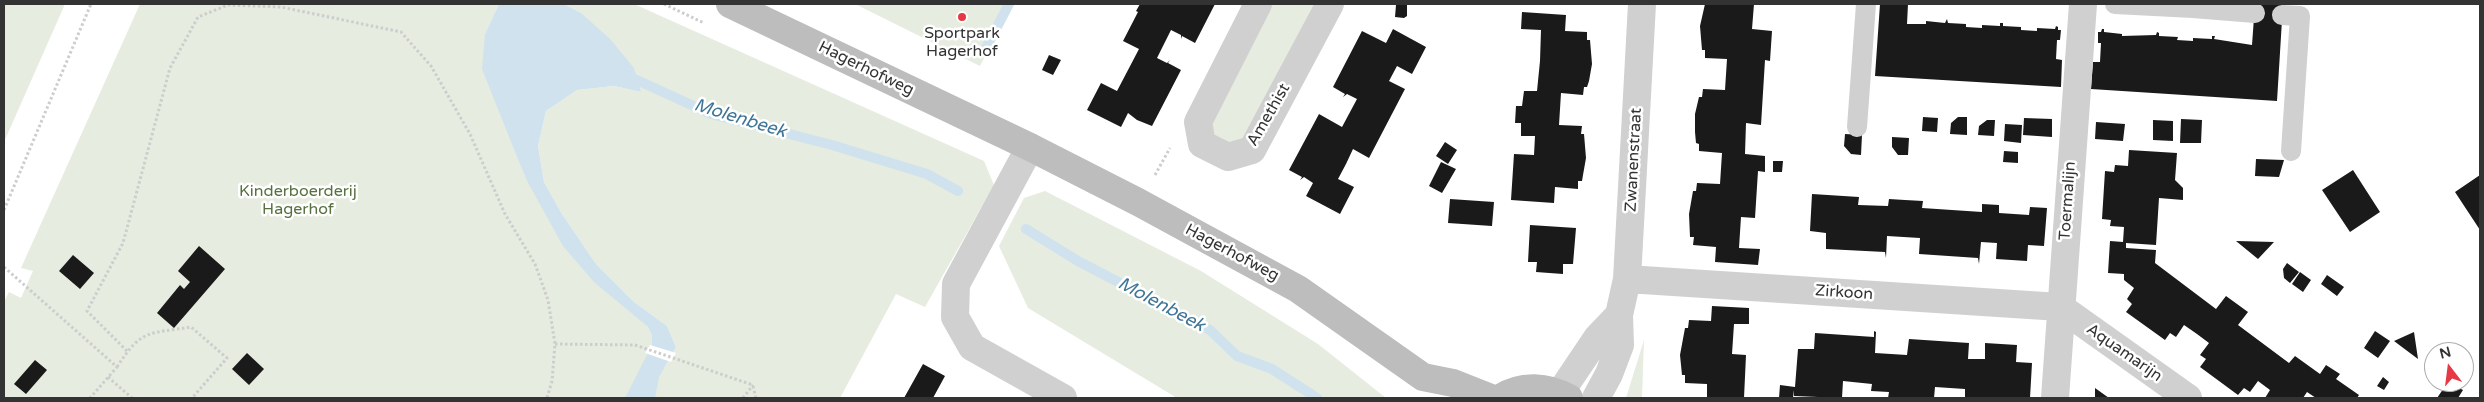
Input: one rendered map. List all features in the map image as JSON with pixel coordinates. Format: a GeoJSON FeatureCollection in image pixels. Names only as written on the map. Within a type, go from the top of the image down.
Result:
{"type":"FeatureCollection","features":[{"type":"Feature","properties":{"kind":"street","name":"Hagerhofweg"},"geometry":{"type":"LineString","coordinates":[[730,4],[1030,147],[1298,290],[1430,387],[1453,383],[1491,398]]}},
{"type":"Feature","properties":{"kind":"street","name":"Amethist"},"geometry":{"type":"LineString","coordinates":[[1258,4],[1198,122],[1202,144],[1228,157],[1252,150],[1330,4]]}},
{"type":"Feature","properties":{"kind":"street","name":"Zwanenstraat"},"geometry":{"type":"LineString","coordinates":[[1596,398],[1609,374],[1620,345],[1619,315],[1627,279],[1642,4]]}},
{"type":"Feature","properties":{"kind":"street","name":"Toermalijn"},"geometry":{"type":"LineString","coordinates":[[2055,398],[2083,4]]}},
{"type":"Feature","properties":{"kind":"street"},"geometry":{"type":"LineString","coordinates":[[1030,147],[956,284],[955,317],[972,347],[1064,398]]}},
{"type":"Feature","properties":{"kind":"street","name":"Zirkoon"},"geometry":{"type":"LineString","coordinates":[[1627,279],[2060,307]]}},
{"type":"Feature","properties":{"kind":"street","name":"Aquamarijn"},"geometry":{"type":"LineString","coordinates":[[2060,307],[2188,398]]}},
{"type":"Feature","properties":{"kind":"street"},"geometry":{"type":"LineString","coordinates":[[1500,398],[1522,389],[1539,388],[1564,396],[1597,338],[1619,315]]}},
{"type":"Feature","properties":{"kind":"lane"},"geometry":{"type":"LineString","coordinates":[[1857,127],[1866,4]]}},
{"type":"Feature","properties":{"kind":"lane"},"geometry":{"type":"LineString","coordinates":[[2115,4],[2193,6],[2254,12]]}},
{"type":"Feature","properties":{"kind":"lane"},"geometry":{"type":"LineString","coordinates":[[2282,14],[2300,16],[2291,151]]}},
{"type":"Feature","properties":{"kind":"path"},"geometry":{"type":"LineString","coordinates":[[4,210],[91,4]]}},
{"type":"Feature","properties":{"kind":"path"},"geometry":{"type":"LineString","coordinates":[[128,351],[87,311],[123,243],[170,68],[198,17],[228,5],[281,7],[401,32],[431,66],[470,134],[504,214],[535,264],[548,300],[554,344],[552,381],[547,398]]}},
{"type":"Feature","properties":{"kind":"path"},"geometry":{"type":"LineString","coordinates":[[4,267],[117,367]]}},
{"type":"Feature","properties":{"kind":"path"},"geometry":{"type":"LineString","coordinates":[[90,398],[143,335],[191,327],[227,358],[192,398]]}},
{"type":"Feature","properties":{"kind":"path"},"geometry":{"type":"LineString","coordinates":[[554,344],[636,345],[753,385]]}},
{"type":"Feature","properties":{"kind":"path"},"geometry":{"type":"LineString","coordinates":[[108,377],[132,398]]}},
{"type":"Feature","properties":{"kind":"path"},"geometry":{"type":"LineString","coordinates":[[743,398],[753,385]]}},
{"type":"Feature","properties":{"kind":"path"},"geometry":{"type":"LineString","coordinates":[[753,385],[756,398]]}},
{"type":"Feature","properties":{"kind":"green space"},"geometry":{"type":"Polygon","coordinates":[[[4,4],[65,4],[4,142],[4,4]]]}},
{"type":"Feature","properties":{"kind":"green space","name":"Kinderboerderij Hagerhof"},"geometry":{"type":"Polygon","coordinates":[[[140,4],[499,4],[485,34],[514,147],[526,179],[647,326],[652,335],[653,345],[664,368],[676,347],[667,326],[634,302],[596,264],[562,214],[544,182],[538,146],[546,111],[577,90],[614,86],[641,92],[581,13],[564,4],[634,4],[984,161],[994,185],[925,307],[896,294],[840,398],[4,398],[4,302],[9,292],[21,298],[33,271],[21,268],[140,4]]]}},
{"type":"Feature","properties":{"kind":"green space"},"geometry":{"type":"Polygon","coordinates":[[[855,4],[1011,4],[980,66],[855,4]]]}},
{"type":"Feature","properties":{"kind":"green space"},"geometry":{"type":"Polygon","coordinates":[[[1266,4],[1315,4],[1245,140],[1227,145],[1211,135],[1209,116],[1266,4]]]}},
{"type":"Feature","properties":{"kind":"green space"},"geometry":{"type":"Polygon","coordinates":[[[1045,191],[1201,271],[1318,344],[1386,398],[1177,398],[1028,308],[999,246],[1024,198],[1045,191]]]}},
{"type":"Feature","properties":{"kind":"green space"},"geometry":{"type":"Polygon","coordinates":[[[1644,340],[1642,398],[1626,398],[1644,340]]]}},
{"type":"Feature","properties":{"kind":"water"},"geometry":{"type":"Polygon","coordinates":[[[499,4],[564,4],[581,13],[610,39],[634,68],[641,92],[614,86],[577,90],[546,111],[538,146],[544,182],[562,214],[596,264],[634,302],[667,326],[676,347],[659,377],[655,398],[625,398],[652,345],[652,335],[647,326],[594,282],[563,246],[526,179],[482,69],[485,34],[499,4]]]}},
{"type":"Feature","properties":{"kind":"pier"},"geometry":{"type":"Polygon","coordinates":[[[650,345],[676,353],[671,362],[645,353],[650,345]]]}},
{"type":"Feature","properties":{"kind":"building"},"geometry":{"type":"Polygon","coordinates":[[[1140,4],[1215,4],[1195,43],[1182,36],[1181,39],[1181,35],[1171,30],[1157,58],[1167,63],[1170,60],[1168,63],[1181,70],[1152,126],[1137,120],[1128,113],[1121,127],[1087,110],[1101,83],[1117,91],[1139,49],[1123,41],[1138,12],[1136,11],[1140,4]]]}},
{"type":"Feature","properties":{"kind":"building"},"geometry":{"type":"Polygon","coordinates":[[[1705,4],[1754,4],[1752,29],[1772,31],[1770,61],[1765,60],[1761,125],[1746,123],[1745,154],[1765,156],[1765,172],[1758,171],[1755,218],[1741,217],[1739,248],[1760,249],[1758,265],[1715,262],[1716,247],[1693,245],[1694,237],[1690,237],[1689,214],[1693,191],[1696,191],[1697,183],[1720,184],[1722,153],[1699,151],[1699,144],[1696,143],[1695,114],[1703,89],[1725,90],[1727,59],[1705,58],[1705,50],[1702,50],[1700,26],[1705,4]]]}},
{"type":"Feature","properties":{"kind":"building"},"geometry":{"type":"Polygon","coordinates":[[[1880,4],[1908,4],[1907,24],[1926,24],[1926,21],[1945,23],[1947,19],[1948,23],[1966,24],[1966,27],[1982,28],[1982,25],[2000,26],[2000,23],[2003,23],[2003,26],[2021,27],[2021,30],[2037,31],[2037,28],[2055,29],[2056,26],[2058,30],[2061,30],[2060,40],[2057,40],[2056,59],[2062,60],[2061,87],[1875,76],[1880,4]]]}},
{"type":"Feature","properties":{"kind":"building"},"geometry":{"type":"Polygon","coordinates":[[[2255,4],[2283,4],[2277,101],[2091,89],[2093,62],[2100,62],[2101,43],[2098,43],[2098,32],[2101,32],[2102,29],[2104,29],[2104,32],[2122,34],[2122,36],[2156,35],[2157,32],[2159,36],[2178,37],[2177,40],[2193,41],[2193,38],[2212,39],[2212,36],[2215,36],[2214,39],[2252,45],[2255,4]]]}},
{"type":"Feature","properties":{"kind":"building"},"geometry":{"type":"Polygon","coordinates":[[[1396,5],[1407,5],[1407,16],[1404,18],[1395,17],[1396,5]]]}},
{"type":"Feature","properties":{"kind":"building"},"geometry":{"type":"Polygon","coordinates":[[[1522,12],[1566,15],[1565,31],[1587,32],[1587,40],[1590,40],[1592,64],[1587,87],[1584,87],[1583,95],[1561,93],[1559,125],[1582,126],[1581,134],[1584,134],[1586,158],[1582,181],[1578,181],[1578,189],[1555,187],[1554,203],[1511,200],[1514,154],[1534,155],[1535,136],[1521,136],[1521,123],[1515,123],[1516,106],[1522,106],[1524,91],[1537,91],[1540,61],[1541,30],[1521,29],[1522,12]]]}},
{"type":"Feature","properties":{"kind":"building"},"geometry":{"type":"Polygon","coordinates":[[[1393,29],[1426,47],[1412,74],[1397,66],[1389,81],[1405,89],[1369,158],[1353,149],[1338,179],[1354,187],[1340,214],[1306,196],[1313,183],[1304,177],[1300,180],[1302,177],[1289,170],[1319,114],[1342,127],[1357,99],[1347,94],[1343,97],[1345,94],[1333,87],[1362,31],[1386,43],[1393,29]]]}},
{"type":"Feature","properties":{"kind":"building"},"geometry":{"type":"Polygon","coordinates":[[[1049,55],[1061,60],[1053,75],[1042,70],[1049,55]]]}},
{"type":"Feature","properties":{"kind":"building"},"geometry":{"type":"Polygon","coordinates":[[[1923,117],[1938,118],[1937,132],[1922,131],[1923,117]]]}},
{"type":"Feature","properties":{"kind":"building"},"geometry":{"type":"Polygon","coordinates":[[[1958,117],[1967,117],[1967,135],[1950,134],[1951,123],[1958,117]]]}},
{"type":"Feature","properties":{"kind":"building"},"geometry":{"type":"Polygon","coordinates":[[[2024,118],[2052,119],[2052,137],[2023,135],[2024,118]]]}},
{"type":"Feature","properties":{"kind":"building"},"geometry":{"type":"Polygon","coordinates":[[[2181,119],[2202,120],[2201,143],[2180,143],[2181,119]]]}},
{"type":"Feature","properties":{"kind":"building"},"geometry":{"type":"Polygon","coordinates":[[[1987,120],[1995,120],[1994,136],[1978,135],[1979,126],[1987,120]]]}},
{"type":"Feature","properties":{"kind":"building"},"geometry":{"type":"Polygon","coordinates":[[[2153,120],[2173,121],[2173,141],[2153,140],[2153,120]]]}},
{"type":"Feature","properties":{"kind":"building"},"geometry":{"type":"Polygon","coordinates":[[[2096,122],[2125,124],[2123,141],[2095,139],[2096,122]]]}},
{"type":"Feature","properties":{"kind":"building"},"geometry":{"type":"Polygon","coordinates":[[[2005,124],[2022,125],[2021,143],[2004,141],[2005,124]]]}},
{"type":"Feature","properties":{"kind":"building"},"geometry":{"type":"Polygon","coordinates":[[[1845,134],[1862,135],[1861,155],[1851,154],[1844,146],[1845,134]]]}},
{"type":"Feature","properties":{"kind":"building"},"geometry":{"type":"Polygon","coordinates":[[[1892,137],[1909,138],[1908,155],[1898,155],[1892,147],[1892,137]]]}},
{"type":"Feature","properties":{"kind":"building"},"geometry":{"type":"Polygon","coordinates":[[[1445,142],[1457,150],[1448,164],[1436,156],[1445,142]]]}},
{"type":"Feature","properties":{"kind":"building"},"geometry":{"type":"Polygon","coordinates":[[[2129,150],[2177,153],[2175,180],[2183,188],[2183,200],[2159,198],[2156,245],[2126,243],[2126,248],[2156,250],[2155,263],[2216,309],[2226,296],[2248,312],[2238,325],[2289,363],[2295,356],[2320,374],[2326,365],[2340,374],[2336,379],[2359,395],[2357,398],[2316,398],[2307,392],[2303,398],[2265,398],[2270,390],[2258,381],[2250,392],[2244,388],[2238,395],[2200,367],[2206,359],[2200,355],[2209,343],[2197,334],[2184,325],[2176,337],[2170,333],[2165,340],[2126,312],[2132,304],[2127,299],[2134,288],[2124,280],[2124,274],[2108,273],[2110,241],[2123,242],[2124,227],[2110,226],[2111,220],[2102,219],[2105,171],[2114,172],[2115,165],[2128,166],[2129,150]]]}},
{"type":"Feature","properties":{"kind":"building"},"geometry":{"type":"Polygon","coordinates":[[[2004,151],[2018,152],[2018,163],[2003,162],[2004,151]]]}},
{"type":"Feature","properties":{"kind":"building"},"geometry":{"type":"Polygon","coordinates":[[[2256,159],[2284,160],[2279,177],[2255,176],[2256,159]]]}},
{"type":"Feature","properties":{"kind":"building"},"geometry":{"type":"Polygon","coordinates":[[[1773,161],[1783,161],[1782,172],[1773,172],[1773,161]]]}},
{"type":"Feature","properties":{"kind":"building"},"geometry":{"type":"Polygon","coordinates":[[[1441,162],[1456,169],[1442,193],[1429,186],[1441,162]]]}},
{"type":"Feature","properties":{"kind":"building"},"geometry":{"type":"Polygon","coordinates":[[[2353,170],[2380,212],[2350,232],[2322,190],[2353,170]]]}},
{"type":"Feature","properties":{"kind":"building"},"geometry":{"type":"Polygon","coordinates":[[[2480,175],[2480,230],[2455,192],[2480,175]]]}},
{"type":"Feature","properties":{"kind":"building"},"geometry":{"type":"Polygon","coordinates":[[[1812,194],[1859,197],[1858,205],[1888,206],[1889,199],[1923,201],[1922,208],[1982,212],[1982,204],[1999,205],[1999,213],[2029,215],[2030,207],[2047,208],[2044,246],[2028,245],[2027,261],[1996,259],[1997,243],[1981,242],[1979,264],[1978,258],[1919,254],[1920,238],[1887,236],[1886,258],[1885,252],[1826,249],[1826,233],[1810,231],[1812,194]]]}},
{"type":"Feature","properties":{"kind":"building"},"geometry":{"type":"Polygon","coordinates":[[[1450,199],[1494,202],[1492,226],[1448,223],[1450,199]]]}},
{"type":"Feature","properties":{"kind":"building"},"geometry":{"type":"Polygon","coordinates":[[[1530,225],[1576,228],[1573,264],[1563,264],[1563,274],[1536,272],[1537,262],[1528,262],[1530,225]]]}},
{"type":"Feature","properties":{"kind":"building"},"geometry":{"type":"Polygon","coordinates":[[[2236,241],[2274,242],[2258,259],[2236,241]]]}},
{"type":"Feature","properties":{"kind":"building"},"geometry":{"type":"Polygon","coordinates":[[[199,246],[225,269],[174,328],[157,313],[180,285],[184,289],[190,282],[178,271],[199,246]]]}},
{"type":"Feature","properties":{"kind":"building"},"geometry":{"type":"Polygon","coordinates":[[[73,255],[94,273],[80,289],[59,271],[73,255]]]}},
{"type":"Feature","properties":{"kind":"building"},"geometry":{"type":"Polygon","coordinates":[[[2287,263],[2299,272],[2290,283],[2284,278],[2283,269],[2287,263]]]}},
{"type":"Feature","properties":{"kind":"building"},"geometry":{"type":"Polygon","coordinates":[[[2300,272],[2311,280],[2303,292],[2292,284],[2300,272]]]}},
{"type":"Feature","properties":{"kind":"building"},"geometry":{"type":"Polygon","coordinates":[[[2327,275],[2344,287],[2337,296],[2321,284],[2327,275]]]}},
{"type":"Feature","properties":{"kind":"building"},"geometry":{"type":"Polygon","coordinates":[[[1712,306],[1749,308],[1749,324],[1734,324],[1732,354],[1746,355],[1744,398],[1707,398],[1707,384],[1685,383],[1685,375],[1682,375],[1680,355],[1685,328],[1688,328],[1689,320],[1711,321],[1712,306]]]}},
{"type":"Feature","properties":{"kind":"building"},"geometry":{"type":"Polygon","coordinates":[[[1874,331],[1876,332],[1875,353],[1907,355],[1909,339],[1969,343],[1968,359],[1985,359],[1985,343],[2017,345],[2016,362],[2032,363],[2030,398],[1965,398],[1965,389],[1935,387],[1934,398],[1888,398],[1889,392],[1871,391],[1872,384],[1843,381],[1842,398],[1794,396],[1794,390],[1793,398],[1779,398],[1780,385],[1795,387],[1798,349],[1814,349],[1815,333],[1874,337],[1874,331]]]}},
{"type":"Feature","properties":{"kind":"building"},"geometry":{"type":"Polygon","coordinates":[[[2375,331],[2390,341],[2378,358],[2364,348],[2375,331]]]}},
{"type":"Feature","properties":{"kind":"building"},"geometry":{"type":"Polygon","coordinates":[[[2414,332],[2418,359],[2394,341],[2414,332]]]}},
{"type":"Feature","properties":{"kind":"building"},"geometry":{"type":"Polygon","coordinates":[[[247,353],[264,369],[249,385],[232,369],[247,353]]]}},
{"type":"Feature","properties":{"kind":"building"},"geometry":{"type":"Polygon","coordinates":[[[35,360],[47,370],[26,394],[14,384],[35,360]]]}},
{"type":"Feature","properties":{"kind":"building"},"geometry":{"type":"Polygon","coordinates":[[[923,364],[945,376],[933,398],[904,398],[923,364]]]}},
{"type":"Feature","properties":{"kind":"building"},"geometry":{"type":"Polygon","coordinates":[[[2383,377],[2389,382],[2384,390],[2377,386],[2383,377]]]}},
{"type":"Feature","properties":{"kind":"building"},"geometry":{"type":"Polygon","coordinates":[[[2095,388],[2109,398],[2095,398],[2095,388]]]}},
{"type":"Feature","properties":{"kind":"building"},"geometry":{"type":"Polygon","coordinates":[[[2441,392],[2462,392],[2458,398],[2437,398],[2441,392]]]}},
{"type":"Feature","properties":{"kind":"waterway"},"geometry":{"type":"LineString","coordinates":[[986,48],[1009,4]]}},
{"type":"Feature","properties":{"kind":"waterway","name":"Molenbeek"},"geometry":{"type":"LineString","coordinates":[[628,76],[711,114],[832,145],[927,174],[958,191]]}},
{"type":"Feature","properties":{"kind":"waterway","name":"Molenbeek"},"geometry":{"type":"LineString","coordinates":[[1026,229],[1078,261],[1210,330],[1237,356],[1272,369],[1317,398]]}},
{"type":"Feature","properties":{"kind":"place","name":"Sportpark Hagerhof"},"geometry":{"type":"Point","coordinates":[962,17]}}]}
